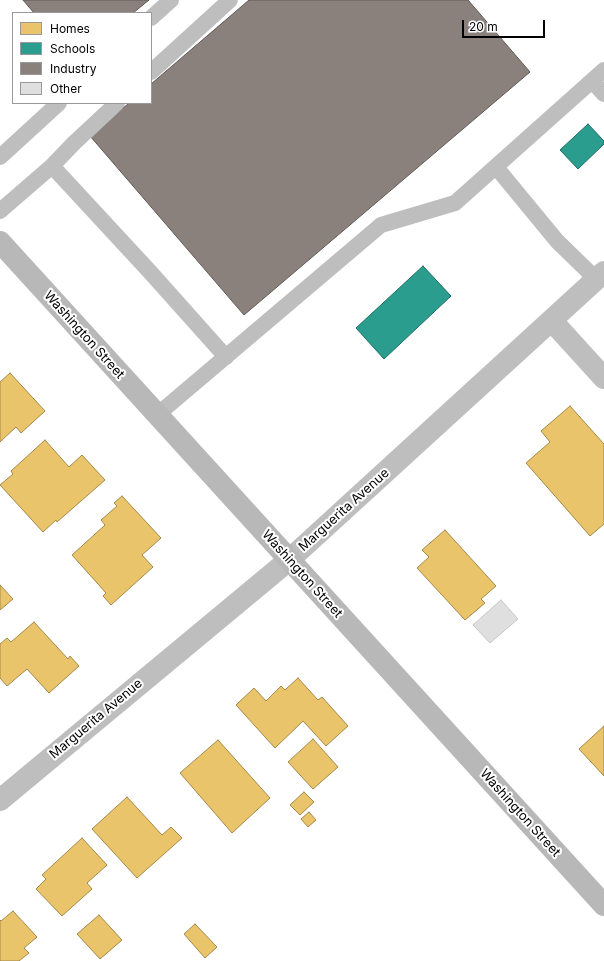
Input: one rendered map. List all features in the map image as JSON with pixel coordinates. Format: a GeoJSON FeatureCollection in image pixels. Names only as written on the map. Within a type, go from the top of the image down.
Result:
{"type":"FeatureCollection","features":[{"type":"Feature","properties":{"kind":"street","name":"Washington Street"},"geometry":{"type":"LineString","coordinates":[[0,242],[604,905]]}},
{"type":"Feature","properties":{"kind":"street","name":"Marguerita Avenue"},"geometry":{"type":"LineString","coordinates":[[2,792],[289,560],[552,321],[600,275]]}},
{"type":"Feature","properties":{"kind":"street"},"geometry":{"type":"LineString","coordinates":[[552,321],[604,378]]}},
{"type":"Feature","properties":{"kind":"lane"},"geometry":{"type":"LineString","coordinates":[[152,17],[171,0]]}},
{"type":"Feature","properties":{"kind":"lane"},"geometry":{"type":"LineString","coordinates":[[152,71],[230,0]]}},
{"type":"Feature","properties":{"kind":"lane"},"geometry":{"type":"LineString","coordinates":[[156,415],[381,225],[454,204],[598,76],[604,94]]}},
{"type":"Feature","properties":{"kind":"lane"},"geometry":{"type":"LineString","coordinates":[[0,156],[58,104]]}},
{"type":"Feature","properties":{"kind":"lane"},"geometry":{"type":"LineString","coordinates":[[0,211],[52,166],[116,104]]}},
{"type":"Feature","properties":{"kind":"lane"},"geometry":{"type":"LineString","coordinates":[[52,166],[226,357]]}},
{"type":"Feature","properties":{"kind":"lane"},"geometry":{"type":"LineString","coordinates":[[496,167],[557,241],[600,275]]}},
{"type":"Feature","properties":{"kind":"building: Homes"},"geometry":{"type":"Polygon","coordinates":[[[10,373],[45,411],[21,433],[16,427],[0,442],[0,382],[10,373]]]}},
{"type":"Feature","properties":{"kind":"building: Homes"},"geometry":{"type":"Polygon","coordinates":[[[570,406],[604,444],[604,524],[590,536],[526,463],[550,442],[541,431],[570,406]]]}},
{"type":"Feature","properties":{"kind":"building: Homes"},"geometry":{"type":"Polygon","coordinates":[[[45,440],[69,467],[82,455],[105,480],[57,522],[56,520],[43,532],[0,485],[13,474],[11,471],[45,440]]]}},
{"type":"Feature","properties":{"kind":"building: Homes"},"geometry":{"type":"Polygon","coordinates":[[[122,496],[161,538],[142,555],[153,567],[111,605],[103,596],[106,593],[72,555],[105,525],[101,520],[117,506],[114,503],[122,496]]]}},
{"type":"Feature","properties":{"kind":"building: Homes"},"geometry":{"type":"Polygon","coordinates":[[[445,530],[496,586],[481,599],[485,603],[465,620],[417,568],[429,557],[422,550],[445,530]]]}},
{"type":"Feature","properties":{"kind":"building: Homes"},"geometry":{"type":"Polygon","coordinates":[[[0,585],[13,599],[0,610],[0,585]]]}},
{"type":"Feature","properties":{"kind":"building: Homes"},"geometry":{"type":"Polygon","coordinates":[[[34,622],[68,659],[70,656],[79,666],[49,693],[27,669],[7,686],[0,678],[0,644],[7,638],[11,642],[34,622]]]}},
{"type":"Feature","properties":{"kind":"building: Homes"},"geometry":{"type":"Polygon","coordinates":[[[298,678],[318,700],[322,697],[348,726],[326,746],[303,721],[275,748],[236,705],[254,688],[266,701],[281,686],[285,690],[298,678]]]}},
{"type":"Feature","properties":{"kind":"building: Homes"},"geometry":{"type":"Polygon","coordinates":[[[604,726],[604,776],[579,749],[604,726]]]}},
{"type":"Feature","properties":{"kind":"building: Homes"},"geometry":{"type":"Polygon","coordinates":[[[313,739],[338,767],[313,789],[288,762],[313,739]]]}},
{"type":"Feature","properties":{"kind":"building: Homes"},"geometry":{"type":"Polygon","coordinates":[[[218,740],[270,798],[232,833],[180,773],[218,740]]]}},
{"type":"Feature","properties":{"kind":"building: Homes"},"geometry":{"type":"Polygon","coordinates":[[[304,792],[314,802],[300,815],[290,805],[304,792]]]}},
{"type":"Feature","properties":{"kind":"building: Homes"},"geometry":{"type":"Polygon","coordinates":[[[127,797],[162,835],[171,827],[182,838],[137,878],[92,829],[127,797]]]}},
{"type":"Feature","properties":{"kind":"building: Homes"},"geometry":{"type":"Polygon","coordinates":[[[309,812],[316,820],[308,827],[301,819],[309,812]]]}},
{"type":"Feature","properties":{"kind":"building: Homes"},"geometry":{"type":"Polygon","coordinates":[[[82,838],[107,865],[87,883],[92,889],[62,916],[36,889],[46,879],[42,875],[82,838]]]}},
{"type":"Feature","properties":{"kind":"building: Homes"},"geometry":{"type":"Polygon","coordinates":[[[13,911],[37,937],[24,948],[29,953],[19,961],[0,961],[0,920],[1,921],[13,911]]]}},
{"type":"Feature","properties":{"kind":"building: Homes"},"geometry":{"type":"Polygon","coordinates":[[[99,915],[122,940],[100,959],[77,934],[99,915]]]}},
{"type":"Feature","properties":{"kind":"building: Homes"},"geometry":{"type":"Polygon","coordinates":[[[195,924],[217,947],[205,958],[184,934],[195,924]]]}},
{"type":"Feature","properties":{"kind":"building: Schools"},"geometry":{"type":"Polygon","coordinates":[[[588,124],[604,141],[604,144],[578,169],[560,150],[588,124]]]}},
{"type":"Feature","properties":{"kind":"building: Schools"},"geometry":{"type":"Polygon","coordinates":[[[423,266],[451,296],[384,359],[356,328],[423,266]]]}},
{"type":"Feature","properties":{"kind":"building: Industry"},"geometry":{"type":"Polygon","coordinates":[[[23,0],[149,0],[134,12],[33,12],[23,0]]]}},
{"type":"Feature","properties":{"kind":"building: Industry"},"geometry":{"type":"Polygon","coordinates":[[[249,0],[468,0],[530,72],[244,315],[90,136],[128,104],[152,104],[152,83],[249,0]]]}},
{"type":"Feature","properties":{"kind":"building: Other"},"geometry":{"type":"Polygon","coordinates":[[[501,600],[518,619],[490,643],[473,625],[501,600]]]}}]}
